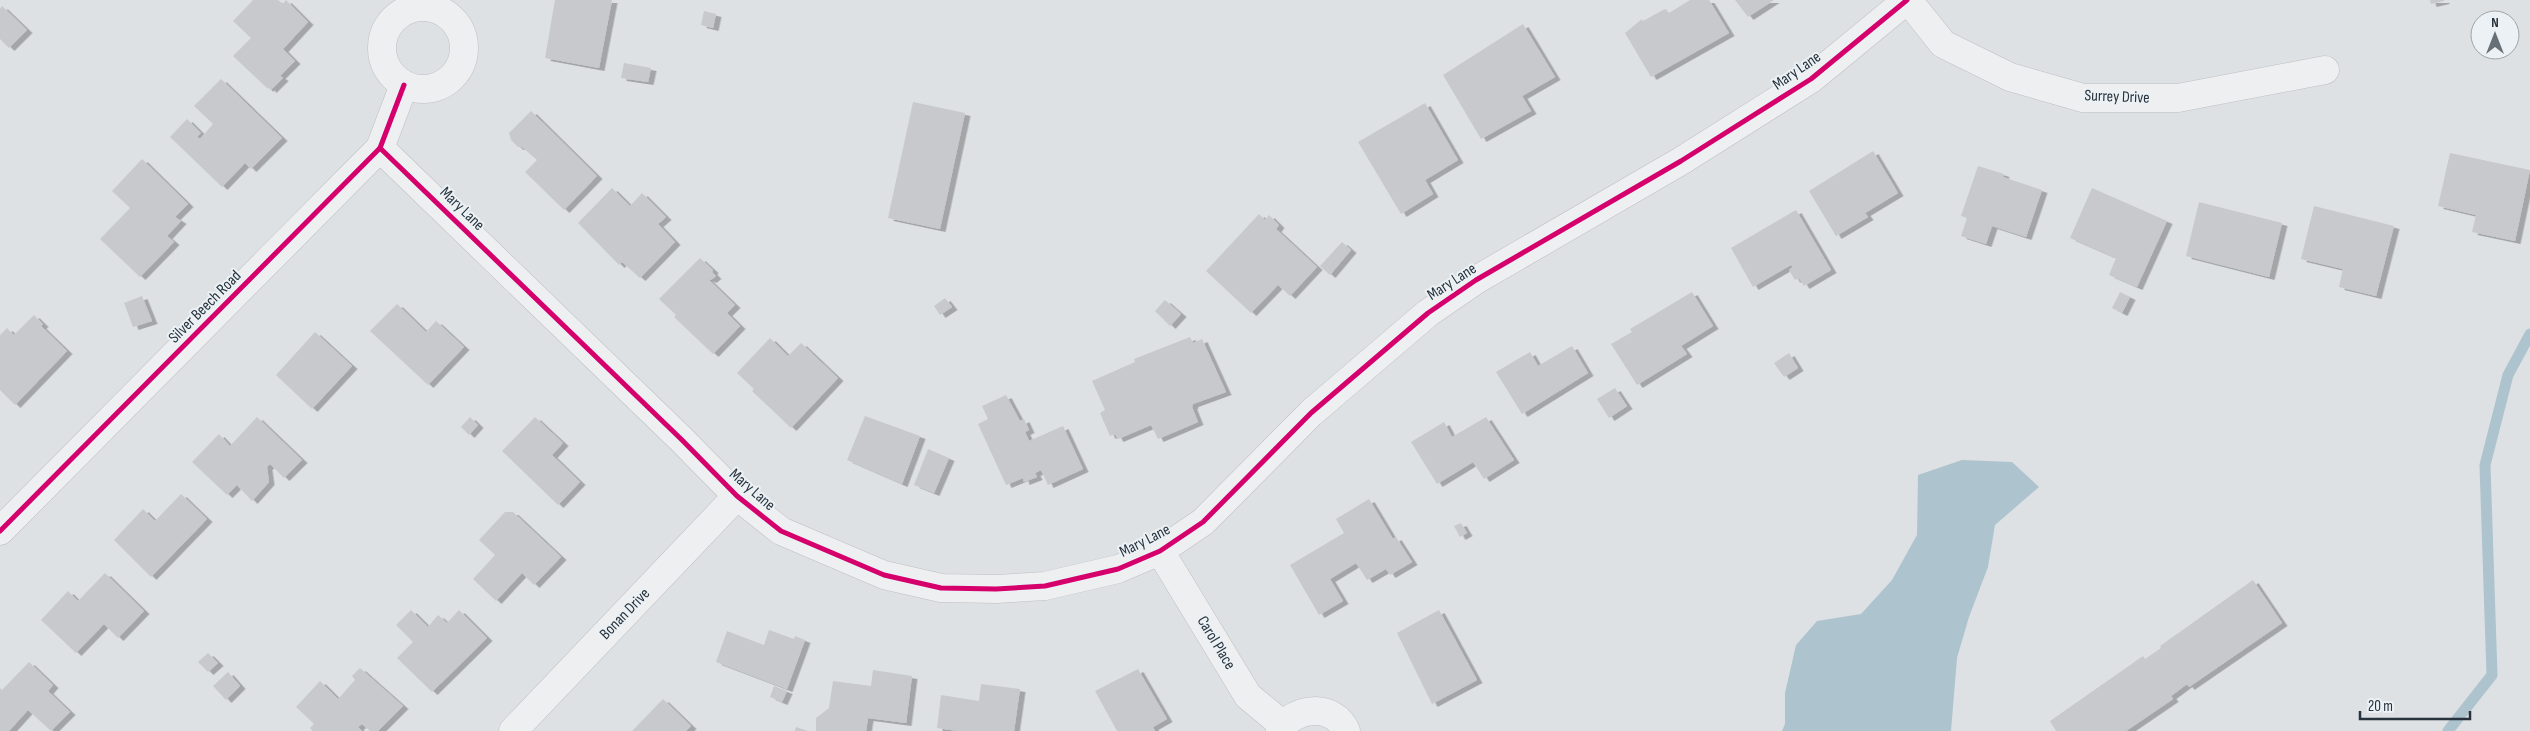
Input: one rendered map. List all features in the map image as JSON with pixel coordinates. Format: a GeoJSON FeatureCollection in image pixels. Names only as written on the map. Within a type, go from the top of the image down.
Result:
{"type":"FeatureCollection","features":[{"type":"Feature","properties":{"kind":"street","name":"Surrey Drive"},"geometry":{"type":"LineString","coordinates":[[1908,0],[1944,44],[2010,78],[2083,98],[2178,98],[2325,70]]}},
{"type":"Feature","properties":{"kind":"street","name":"Mary Lane"},"geometry":{"type":"LineString","coordinates":[[380,148],[675,433],[737,496],[781,531],[884,575],[941,588],[996,589],[1045,586],[1118,569],[1160,551],[1203,522],[1312,412],[1428,313],[1476,280],[1682,161],[1811,79],[1908,0]]}},
{"type":"Feature","properties":{"kind":"street","name":"Silver Beech Road"},"geometry":{"type":"LineString","coordinates":[[3,522],[380,148],[404,86]]}},
{"type":"Feature","properties":{"kind":"street","name":"Bonan Drive"},"geometry":{"type":"LineString","coordinates":[[513,731],[737,496]]}},
{"type":"Feature","properties":{"kind":"street","name":"Carol Place"},"geometry":{"type":"LineString","coordinates":[[1160,551],[1248,696],[1282,728],[1294,715],[1307,711],[1322,711],[1335,718],[1346,731]]}},
{"type":"Feature","properties":{"kind":"water"},"geometry":{"type":"Polygon","coordinates":[[[1962,460],[2012,462],[2039,487],[1995,525],[1988,567],[1969,617],[1957,658],[1951,731],[1782,731],[1785,724],[1785,693],[1796,645],[1817,621],[1861,614],[1892,580],[1917,535],[1918,475],[1962,460]]]}},
{"type":"Feature","properties":{"kind":"building"},"geometry":{"type":"Polygon","coordinates":[[[253,0],[278,0],[283,4],[286,0],[308,22],[283,49],[295,61],[280,76],[283,78],[271,90],[233,56],[251,38],[233,21],[253,0]]]}},
{"type":"Feature","properties":{"kind":"building"},"geometry":{"type":"Polygon","coordinates":[[[555,0],[612,0],[599,68],[545,58],[555,0]]]}},
{"type":"Feature","properties":{"kind":"building"},"geometry":{"type":"Polygon","coordinates":[[[1690,0],[1709,0],[1729,33],[1651,77],[1625,33],[1642,19],[1643,21],[1666,9],[1669,13],[1690,0]]]}},
{"type":"Feature","properties":{"kind":"building"},"geometry":{"type":"Polygon","coordinates":[[[1735,0],[1774,0],[1748,17],[1735,0]]]}},
{"type":"Feature","properties":{"kind":"building"},"geometry":{"type":"Polygon","coordinates":[[[2430,0],[2444,0],[2444,1],[2431,4],[2430,0]]]}},
{"type":"Feature","properties":{"kind":"building"},"geometry":{"type":"Polygon","coordinates":[[[2,6],[27,30],[9,48],[0,39],[0,9],[2,6]]]}},
{"type":"Feature","properties":{"kind":"building"},"geometry":{"type":"Polygon","coordinates":[[[704,11],[716,14],[713,28],[701,25],[704,11]]]}},
{"type":"Feature","properties":{"kind":"building"},"geometry":{"type":"Polygon","coordinates":[[[1523,24],[1555,77],[1522,96],[1531,111],[1481,139],[1443,75],[1523,24]]]}},
{"type":"Feature","properties":{"kind":"building"},"geometry":{"type":"Polygon","coordinates":[[[624,63],[651,68],[648,82],[621,78],[624,63]]]}},
{"type":"Feature","properties":{"kind":"building"},"geometry":{"type":"Polygon","coordinates":[[[221,79],[282,138],[251,169],[245,163],[222,187],[170,137],[187,119],[201,133],[197,137],[200,139],[213,124],[194,106],[221,79]]]}},
{"type":"Feature","properties":{"kind":"building"},"geometry":{"type":"Polygon","coordinates":[[[913,102],[965,113],[940,229],[888,218],[913,102]]]}},
{"type":"Feature","properties":{"kind":"building"},"geometry":{"type":"Polygon","coordinates":[[[1425,103],[1458,160],[1425,180],[1433,194],[1401,214],[1358,142],[1425,103]]]}},
{"type":"Feature","properties":{"kind":"building"},"geometry":{"type":"Polygon","coordinates":[[[531,111],[597,176],[564,210],[525,172],[537,160],[511,140],[509,133],[531,111]]]}},
{"type":"Feature","properties":{"kind":"building"},"geometry":{"type":"Polygon","coordinates":[[[1873,151],[1898,193],[1865,213],[1868,217],[1836,236],[1809,191],[1873,151]]]}},
{"type":"Feature","properties":{"kind":"building"},"geometry":{"type":"Polygon","coordinates":[[[2450,153],[2530,170],[2515,241],[2472,232],[2476,215],[2438,206],[2450,153]]]}},
{"type":"Feature","properties":{"kind":"building"},"geometry":{"type":"Polygon","coordinates":[[[142,159],[188,204],[175,217],[181,221],[167,236],[174,242],[140,277],[100,239],[130,208],[112,191],[142,159]]]}},
{"type":"Feature","properties":{"kind":"building"},"geometry":{"type":"Polygon","coordinates":[[[1978,166],[2004,174],[2003,177],[2042,190],[2026,237],[1992,226],[1986,244],[1961,236],[1967,218],[1961,216],[1978,166]]]}},
{"type":"Feature","properties":{"kind":"building"},"geometry":{"type":"Polygon","coordinates":[[[612,188],[630,206],[642,193],[666,217],[658,224],[675,242],[640,278],[622,262],[619,265],[578,223],[612,188]]]}},
{"type":"Feature","properties":{"kind":"building"},"geometry":{"type":"Polygon","coordinates":[[[2092,188],[2167,221],[2137,287],[2109,275],[2116,258],[2070,238],[2092,188]]]}},
{"type":"Feature","properties":{"kind":"building"},"geometry":{"type":"Polygon","coordinates":[[[2199,202],[2282,223],[2269,277],[2186,256],[2199,202]]]}},
{"type":"Feature","properties":{"kind":"building"},"geometry":{"type":"Polygon","coordinates":[[[2314,206],[2394,226],[2376,296],[2339,287],[2343,269],[2301,259],[2314,206]]]}},
{"type":"Feature","properties":{"kind":"building"},"geometry":{"type":"Polygon","coordinates":[[[1796,210],[1831,270],[1804,286],[1799,278],[1795,280],[1789,270],[1793,267],[1791,265],[1753,287],[1731,248],[1796,210]]]}},
{"type":"Feature","properties":{"kind":"building"},"geometry":{"type":"Polygon","coordinates":[[[1259,214],[1265,220],[1269,215],[1279,225],[1276,229],[1317,267],[1290,296],[1278,285],[1251,313],[1206,271],[1259,214]]]}},
{"type":"Feature","properties":{"kind":"building"},"geometry":{"type":"Polygon","coordinates":[[[1342,242],[1351,250],[1330,275],[1320,266],[1342,242]]]}},
{"type":"Feature","properties":{"kind":"building"},"geometry":{"type":"Polygon","coordinates":[[[700,258],[713,270],[712,272],[716,276],[711,280],[707,278],[735,305],[727,313],[740,326],[713,354],[674,317],[676,315],[659,299],[700,258]]]}},
{"type":"Feature","properties":{"kind":"building"},"geometry":{"type":"Polygon","coordinates":[[[1692,292],[1713,326],[1681,346],[1687,354],[1637,385],[1611,344],[1632,332],[1630,329],[1692,292]]]}},
{"type":"Feature","properties":{"kind":"building"},"geometry":{"type":"Polygon","coordinates":[[[2120,292],[2130,297],[2122,313],[2112,308],[2120,292]]]}},
{"type":"Feature","properties":{"kind":"building"},"geometry":{"type":"Polygon","coordinates":[[[142,296],[152,321],[133,327],[124,303],[142,296]]]}},
{"type":"Feature","properties":{"kind":"building"},"geometry":{"type":"Polygon","coordinates":[[[945,298],[952,307],[940,315],[934,306],[945,298]]]}},
{"type":"Feature","properties":{"kind":"building"},"geometry":{"type":"Polygon","coordinates":[[[1165,300],[1181,314],[1170,326],[1155,311],[1165,300]]]}},
{"type":"Feature","properties":{"kind":"building"},"geometry":{"type":"Polygon","coordinates":[[[397,304],[426,332],[436,321],[464,347],[428,385],[370,331],[397,304]]]}},
{"type":"Feature","properties":{"kind":"building"},"geometry":{"type":"Polygon","coordinates":[[[34,315],[43,324],[41,326],[67,351],[15,405],[0,390],[0,335],[7,328],[14,335],[34,315]]]}},
{"type":"Feature","properties":{"kind":"building"},"geometry":{"type":"Polygon","coordinates":[[[315,332],[352,366],[312,409],[276,375],[315,332]]]}},
{"type":"Feature","properties":{"kind":"building"},"geometry":{"type":"Polygon","coordinates":[[[1190,337],[1193,343],[1202,339],[1226,392],[1193,404],[1192,407],[1198,422],[1158,439],[1151,425],[1118,439],[1115,434],[1110,436],[1100,413],[1105,410],[1092,381],[1135,362],[1134,359],[1190,337]]]}},
{"type":"Feature","properties":{"kind":"building"},"geometry":{"type":"Polygon","coordinates":[[[770,338],[788,356],[801,343],[838,378],[791,428],[752,391],[754,389],[737,373],[770,338]]]}},
{"type":"Feature","properties":{"kind":"building"},"geometry":{"type":"Polygon","coordinates":[[[1572,346],[1588,373],[1522,414],[1496,372],[1530,352],[1538,366],[1572,346]]]}},
{"type":"Feature","properties":{"kind":"building"},"geometry":{"type":"Polygon","coordinates":[[[1789,353],[1798,368],[1784,377],[1774,363],[1789,353]]]}},
{"type":"Feature","properties":{"kind":"building"},"geometry":{"type":"Polygon","coordinates":[[[1615,388],[1627,406],[1609,418],[1597,399],[1615,388]]]}},
{"type":"Feature","properties":{"kind":"building"},"geometry":{"type":"Polygon","coordinates":[[[1006,395],[1020,421],[1024,419],[1029,430],[1025,432],[1029,441],[1063,426],[1083,469],[1048,485],[1041,470],[1035,473],[1037,477],[1024,482],[1023,478],[1006,485],[978,424],[988,419],[982,406],[1006,395]]]}},
{"type":"Feature","properties":{"kind":"building"},"geometry":{"type":"Polygon","coordinates":[[[865,416],[920,436],[902,484],[847,460],[865,416]]]}},
{"type":"Feature","properties":{"kind":"building"},"geometry":{"type":"Polygon","coordinates":[[[257,417],[302,460],[284,478],[270,464],[267,467],[269,482],[252,501],[237,485],[227,495],[192,462],[219,434],[230,446],[257,417]]]}},
{"type":"Feature","properties":{"kind":"building"},"geometry":{"type":"Polygon","coordinates":[[[470,417],[478,425],[469,435],[461,427],[470,417]]]}},
{"type":"Feature","properties":{"kind":"building"},"geometry":{"type":"Polygon","coordinates":[[[535,417],[563,443],[552,455],[580,482],[558,505],[502,451],[535,417]]]}},
{"type":"Feature","properties":{"kind":"building"},"geometry":{"type":"Polygon","coordinates":[[[1486,417],[1514,460],[1484,479],[1473,462],[1437,484],[1411,442],[1444,422],[1452,437],[1486,417]]]}},
{"type":"Feature","properties":{"kind":"building"},"geometry":{"type":"Polygon","coordinates":[[[928,449],[949,458],[934,493],[914,485],[928,449]]]}},
{"type":"Feature","properties":{"kind":"building"},"geometry":{"type":"Polygon","coordinates":[[[181,494],[207,519],[151,577],[114,540],[143,509],[155,521],[181,494]]]}},
{"type":"Feature","properties":{"kind":"building"},"geometry":{"type":"Polygon","coordinates":[[[1369,499],[1393,539],[1396,537],[1412,562],[1390,575],[1386,569],[1367,580],[1356,563],[1330,579],[1343,601],[1319,615],[1290,565],[1344,533],[1336,519],[1369,499]]]}},
{"type":"Feature","properties":{"kind":"building"},"geometry":{"type":"Polygon","coordinates":[[[505,512],[513,512],[561,557],[534,585],[522,573],[496,601],[473,579],[495,555],[479,540],[505,512]]]}},
{"type":"Feature","properties":{"kind":"building"},"geometry":{"type":"Polygon","coordinates":[[[1461,523],[1467,533],[1460,537],[1454,526],[1461,523]]]}},
{"type":"Feature","properties":{"kind":"building"},"geometry":{"type":"Polygon","coordinates":[[[105,573],[144,611],[118,638],[104,624],[76,653],[41,620],[68,591],[78,601],[105,573]]]}},
{"type":"Feature","properties":{"kind":"building"},"geometry":{"type":"Polygon","coordinates":[[[2253,580],[2282,623],[2189,687],[2187,684],[2171,696],[2173,699],[2126,731],[2056,731],[2050,721],[2143,656],[2145,659],[2161,648],[2160,646],[2253,580]]]}},
{"type":"Feature","properties":{"kind":"building"},"geometry":{"type":"Polygon","coordinates":[[[411,610],[428,627],[438,615],[447,623],[459,610],[487,638],[432,692],[397,658],[413,642],[396,625],[411,610]]]}},
{"type":"Feature","properties":{"kind":"building"},"geometry":{"type":"Polygon","coordinates":[[[1439,610],[1477,680],[1432,704],[1397,633],[1439,610]]]}},
{"type":"Feature","properties":{"kind":"building"},"geometry":{"type":"Polygon","coordinates":[[[769,630],[794,639],[795,636],[805,640],[787,689],[716,662],[727,631],[764,645],[769,630]]]}},
{"type":"Feature","properties":{"kind":"building"},"geometry":{"type":"Polygon","coordinates":[[[208,653],[218,663],[208,672],[198,662],[208,653]]]}},
{"type":"Feature","properties":{"kind":"building"},"geometry":{"type":"Polygon","coordinates":[[[29,662],[53,685],[48,691],[70,712],[51,731],[28,710],[9,731],[0,731],[0,688],[2,690],[29,662]]]}},
{"type":"Feature","properties":{"kind":"building"},"geometry":{"type":"Polygon","coordinates":[[[360,668],[403,706],[378,731],[370,731],[362,724],[358,727],[362,731],[313,731],[310,728],[314,724],[296,707],[320,681],[338,699],[355,680],[352,676],[360,668]]]}},
{"type":"Feature","properties":{"kind":"building"},"geometry":{"type":"Polygon","coordinates":[[[1138,669],[1167,719],[1153,727],[1155,731],[1117,731],[1095,691],[1138,669]]]}},
{"type":"Feature","properties":{"kind":"building"},"geometry":{"type":"Polygon","coordinates":[[[873,670],[912,676],[906,723],[868,718],[866,731],[816,731],[816,718],[829,708],[833,681],[871,686],[873,670]]]}},
{"type":"Feature","properties":{"kind":"building"},"geometry":{"type":"Polygon","coordinates":[[[228,672],[240,686],[226,700],[213,686],[228,672]]]}},
{"type":"Feature","properties":{"kind":"building"},"geometry":{"type":"Polygon","coordinates":[[[981,684],[1020,689],[1014,731],[958,731],[937,728],[941,695],[979,701],[981,684]]]}},
{"type":"Feature","properties":{"kind":"building"},"geometry":{"type":"Polygon","coordinates":[[[774,686],[787,691],[782,702],[770,697],[774,686]]]}},
{"type":"Feature","properties":{"kind":"building"},"geometry":{"type":"Polygon","coordinates":[[[663,699],[691,726],[686,731],[632,731],[663,699]]]}},
{"type":"Feature","properties":{"kind":"building"},"geometry":{"type":"Polygon","coordinates":[[[796,727],[808,731],[795,731],[796,727]]]}},
{"type":"Feature","properties":{"kind":"waterway"},"geometry":{"type":"LineString","coordinates":[[2448,731],[2492,675],[2485,465],[2508,375],[2530,334]]}},
{"type":"Feature","properties":{"kind":"cycle path"},"geometry":{"type":"LineString","coordinates":[[380,148],[682,440],[737,496],[781,531],[884,575],[941,588],[996,589],[1045,586],[1118,569],[1160,551],[1203,522],[1311,413],[1428,313],[1476,280],[1681,161],[1811,79],[1907,0]]}},
{"type":"Feature","properties":{"kind":"cycle path"},"geometry":{"type":"LineString","coordinates":[[0,531],[380,148],[404,85]]}}]}
